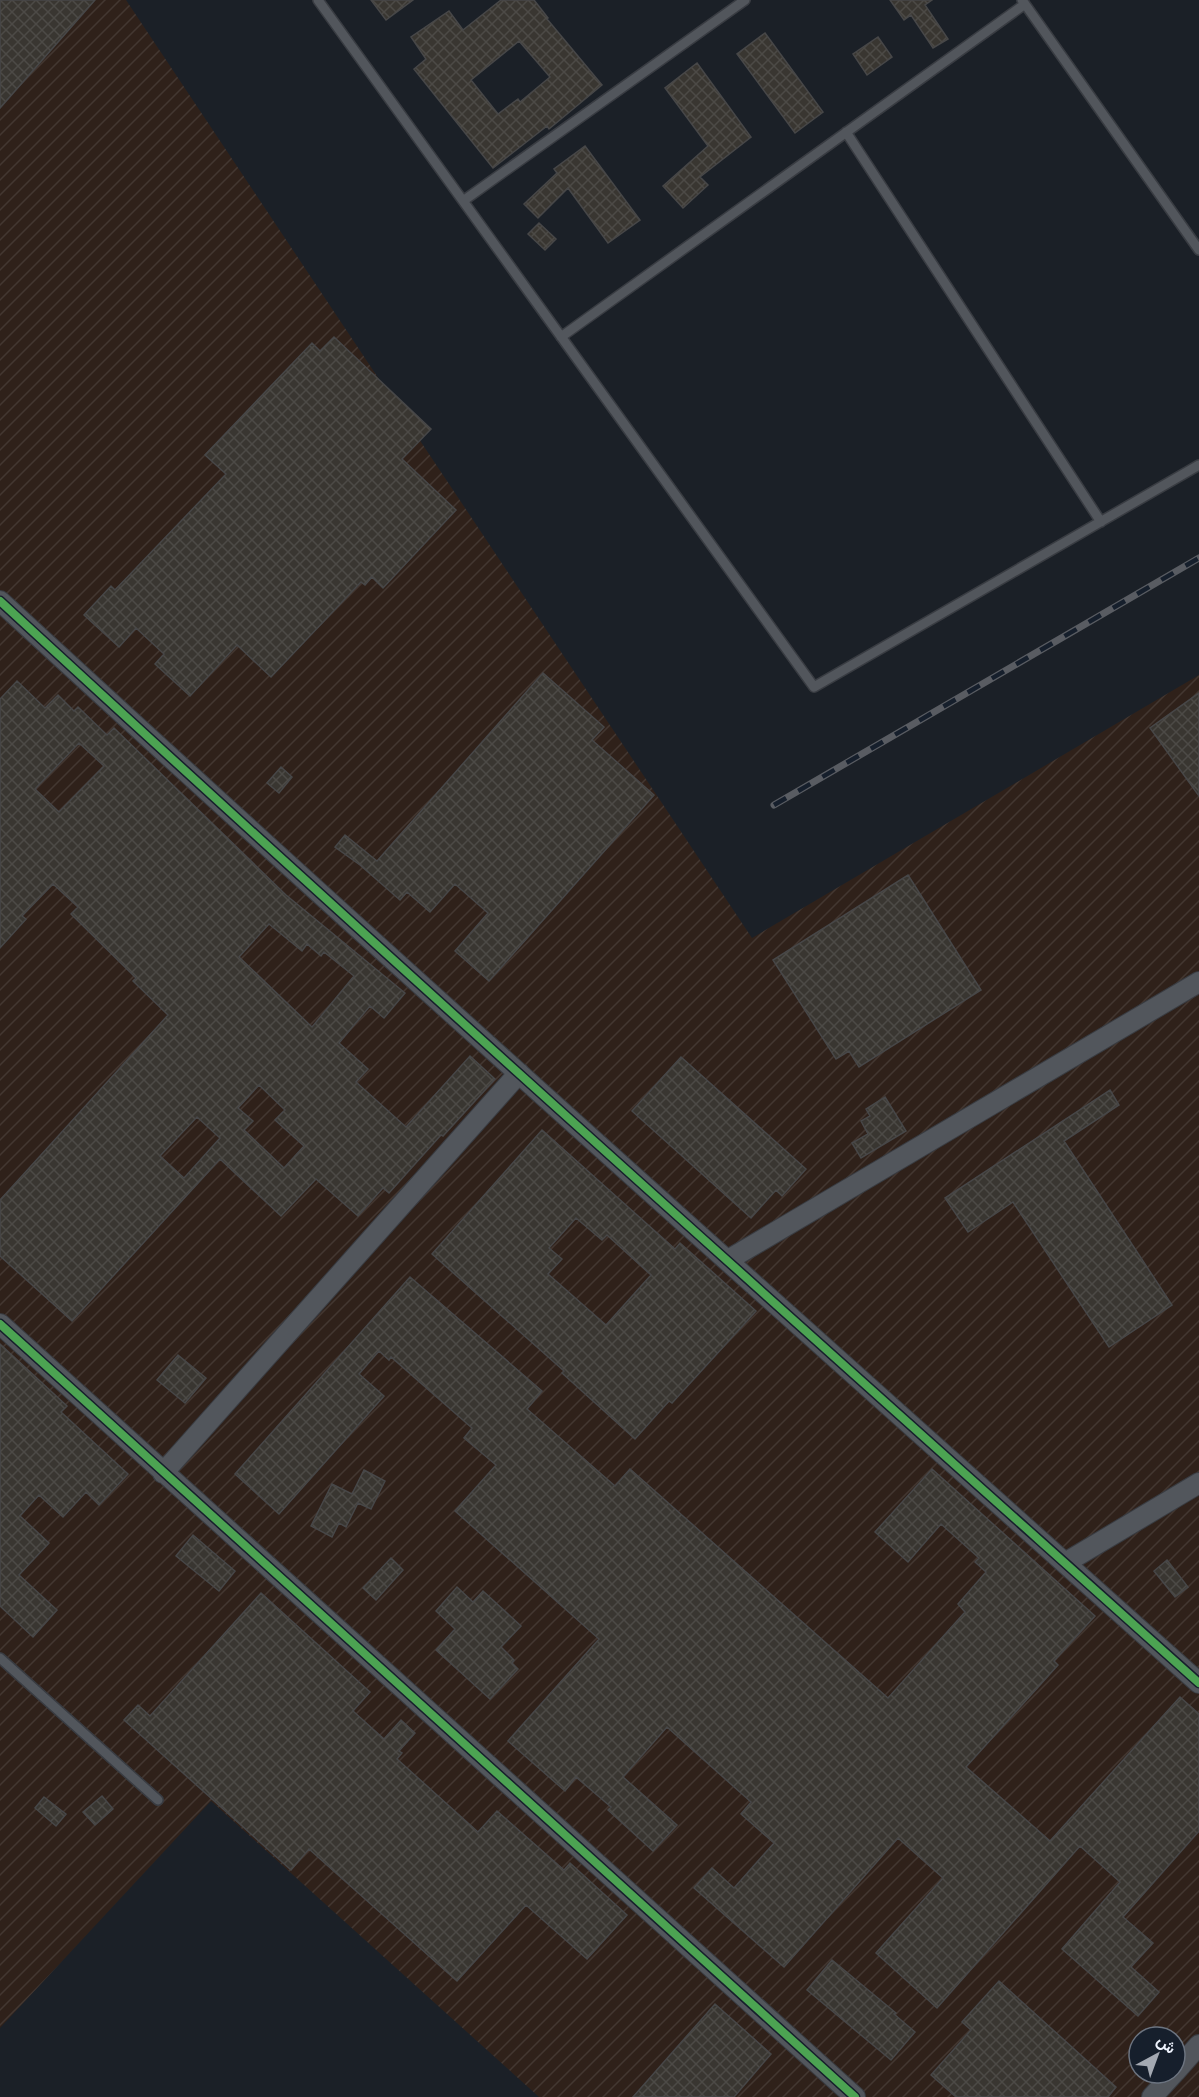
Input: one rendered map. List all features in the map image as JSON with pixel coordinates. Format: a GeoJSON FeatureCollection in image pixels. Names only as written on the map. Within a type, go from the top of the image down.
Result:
{"type":"FeatureCollection","features":[{"type":"Feature","properties":{"kind":"street"},"geometry":{"type":"LineString","coordinates":[[0,601],[519,1073],[1199,1683]]}},
{"type":"Feature","properties":{"kind":"street"},"geometry":{"type":"LineString","coordinates":[[728,1260],[1199,982]]}},
{"type":"Feature","properties":{"kind":"street"},"geometry":{"type":"LineString","coordinates":[[163,1473],[519,1073]]}},
{"type":"Feature","properties":{"kind":"street"},"geometry":{"type":"LineString","coordinates":[[0,1324],[855,2097]]}},
{"type":"Feature","properties":{"kind":"street"},"geometry":{"type":"LineString","coordinates":[[1065,1563],[1199,1482]]}},
{"type":"Feature","properties":{"kind":"street"},"geometry":{"type":"LineString","coordinates":[[1187,2058],[1199,2045]]}},
{"type":"Feature","properties":{"kind":"street"},"geometry":{"type":"LineString","coordinates":[[1152,2097],[1163,2085]]}},
{"type":"Feature","properties":{"kind":"lane"},"geometry":{"type":"LineString","coordinates":[[318,0],[814,687],[1199,465]]}},
{"type":"Feature","properties":{"kind":"lane"},"geometry":{"type":"LineString","coordinates":[[463,201],[745,0]]}},
{"type":"Feature","properties":{"kind":"lane"},"geometry":{"type":"LineString","coordinates":[[561,337],[1024,2],[1199,250]]}},
{"type":"Feature","properties":{"kind":"lane"},"geometry":{"type":"LineString","coordinates":[[846,132],[1101,522]]}},
{"type":"Feature","properties":{"kind":"lane"},"geometry":{"type":"LineString","coordinates":[[2,1663],[158,1800]]}},
{"type":"Feature","properties":{"kind":"shaded area"},"geometry":{"type":"Polygon","coordinates":[[[0,0],[126,0],[752,938],[1199,675],[1199,2097],[539,2097],[211,1801],[0,2028],[0,0]]]}},
{"type":"Feature","properties":{"kind":"building"},"geometry":{"type":"Polygon","coordinates":[[[0,0],[95,0],[0,108],[0,0]]]}},
{"type":"Feature","properties":{"kind":"building"},"geometry":{"type":"Polygon","coordinates":[[[371,0],[413,0],[386,20],[371,0]]]}},
{"type":"Feature","properties":{"kind":"building"},"geometry":{"type":"Polygon","coordinates":[[[501,0],[534,0],[602,85],[549,129],[547,126],[493,168],[414,69],[426,59],[411,37],[449,11],[463,30],[501,0]],[[519,41],[471,80],[498,114],[518,99],[520,102],[550,77],[519,41]]]}},
{"type":"Feature","properties":{"kind":"building"},"geometry":{"type":"Polygon","coordinates":[[[890,0],[932,0],[925,5],[948,39],[933,48],[911,15],[904,20],[890,0]]]}},
{"type":"Feature","properties":{"kind":"building"},"geometry":{"type":"Polygon","coordinates":[[[765,33],[823,112],[795,133],[737,54],[765,33]]]}},
{"type":"Feature","properties":{"kind":"building"},"geometry":{"type":"Polygon","coordinates":[[[878,37],[892,57],[867,75],[853,54],[878,37]]]}},
{"type":"Feature","properties":{"kind":"building"},"geometry":{"type":"Polygon","coordinates":[[[697,63],[751,137],[700,177],[708,185],[683,208],[663,186],[708,146],[665,88],[697,63]]]}},
{"type":"Feature","properties":{"kind":"building"},"geometry":{"type":"Polygon","coordinates":[[[585,146],[640,220],[608,243],[568,188],[538,218],[524,204],[557,173],[554,169],[585,146]]]}},
{"type":"Feature","properties":{"kind":"building"},"geometry":{"type":"Polygon","coordinates":[[[539,223],[556,239],[545,250],[528,234],[539,223]]]}},
{"type":"Feature","properties":{"kind":"building"},"geometry":{"type":"Polygon","coordinates":[[[334,337],[431,429],[402,459],[456,510],[383,588],[372,577],[365,585],[361,582],[271,677],[237,645],[190,696],[155,664],[164,654],[136,628],[119,647],[84,615],[111,586],[115,590],[226,474],[205,455],[312,343],[320,351],[334,337]]]}},
{"type":"Feature","properties":{"kind":"building"},"geometry":{"type":"Polygon","coordinates":[[[543,673],[604,727],[592,740],[654,795],[489,981],[455,951],[488,913],[455,884],[430,912],[407,892],[400,900],[360,865],[335,847],[345,835],[377,861],[543,673]]]}},
{"type":"Feature","properties":{"kind":"building"},"geometry":{"type":"Polygon","coordinates":[[[17,681],[45,708],[58,695],[74,711],[78,707],[107,735],[114,728],[286,895],[405,993],[384,1018],[370,1006],[339,1043],[368,1069],[356,1082],[406,1127],[470,1056],[495,1079],[389,1193],[383,1188],[358,1216],[316,1179],[281,1216],[220,1159],[72,1321],[0,1256],[0,1200],[168,1015],[133,981],[136,978],[71,914],[78,907],[53,884],[22,916],[26,919],[0,948],[0,699],[17,681]],[[79,743],[35,789],[59,812],[104,766],[79,743]],[[269,924],[239,957],[312,1027],[354,976],[324,952],[321,956],[307,944],[302,951],[269,924]],[[259,1085],[238,1108],[253,1121],[244,1130],[284,1168],[304,1146],[275,1120],[285,1110],[259,1085]],[[197,1117],[160,1156],[184,1178],[220,1138],[197,1117]]]}},
{"type":"Feature","properties":{"kind":"building"},"geometry":{"type":"Polygon","coordinates":[[[1199,693],[1199,796],[1150,728],[1199,693]]]}},
{"type":"Feature","properties":{"kind":"building"},"geometry":{"type":"Polygon","coordinates":[[[281,767],[292,777],[279,793],[267,783],[281,767]]]}},
{"type":"Feature","properties":{"kind":"building"},"geometry":{"type":"Polygon","coordinates":[[[908,875],[981,990],[859,1067],[849,1051],[836,1059],[773,960],[908,875]]]}},
{"type":"Feature","properties":{"kind":"building"},"geometry":{"type":"Polygon","coordinates":[[[681,1057],[806,1169],[782,1196],[776,1190],[751,1218],[632,1111],[681,1057]]]}},
{"type":"Feature","properties":{"kind":"building"},"geometry":{"type":"Polygon","coordinates":[[[1110,1090],[1119,1105],[1064,1141],[1172,1305],[1109,1347],[1013,1202],[968,1232],[945,1198],[1110,1090]]]}},
{"type":"Feature","properties":{"kind":"building"},"geometry":{"type":"Polygon","coordinates":[[[885,1097],[906,1131],[861,1158],[852,1143],[868,1134],[861,1121],[870,1116],[866,1109],[885,1097]]]}},
{"type":"Feature","properties":{"kind":"building"},"geometry":{"type":"Polygon","coordinates":[[[542,1130],[675,1249],[680,1243],[756,1311],[672,1403],[669,1401],[635,1439],[562,1373],[564,1371],[432,1254],[542,1130]],[[576,1218],[549,1248],[562,1259],[548,1274],[606,1325],[651,1275],[607,1235],[602,1240],[576,1218]]]}},
{"type":"Feature","properties":{"kind":"building"},"geometry":{"type":"Polygon","coordinates":[[[410,1277],[542,1391],[527,1409],[615,1486],[630,1469],[888,1698],[965,1612],[958,1604],[986,1572],[975,1562],[979,1558],[941,1524],[908,1562],[875,1532],[932,1469],[1095,1616],[1054,1661],[1058,1665],[966,1767],[1050,1841],[1180,1697],[1199,1714],[1199,1831],[1123,1917],[1153,1943],[1131,1967],[1159,1992],[1138,2016],[1062,1949],[1120,1882],[1080,1846],[937,2008],[876,1953],[943,1878],[898,1838],[784,1967],[694,1888],[712,1868],[734,1888],[774,1843],[741,1814],[751,1802],[667,1727],[623,1777],[677,1825],[653,1851],[608,1810],[611,1807],[576,1777],[565,1791],[508,1741],[599,1639],[455,1511],[496,1465],[464,1438],[472,1428],[391,1357],[389,1360],[379,1351],[359,1374],[384,1396],[279,1514],[235,1474],[410,1277]]]}},
{"type":"Feature","properties":{"kind":"building"},"geometry":{"type":"Polygon","coordinates":[[[0,1344],[67,1406],[61,1412],[128,1474],[99,1505],[86,1492],[63,1517],[39,1495],[20,1516],[49,1543],[19,1575],[57,1610],[33,1637],[0,1606],[0,1344]]]}},
{"type":"Feature","properties":{"kind":"building"},"geometry":{"type":"Polygon","coordinates":[[[178,1355],[206,1378],[185,1403],[157,1380],[178,1355]]]}},
{"type":"Feature","properties":{"kind":"building"},"geometry":{"type":"Polygon","coordinates":[[[364,1470],[385,1481],[371,1509],[358,1503],[346,1527],[339,1523],[332,1537],[311,1526],[332,1484],[352,1494],[364,1470]]]}},
{"type":"Feature","properties":{"kind":"building"},"geometry":{"type":"Polygon","coordinates":[[[193,1535],[235,1571],[219,1591],[176,1556],[193,1535]]]}},
{"type":"Feature","properties":{"kind":"building"},"geometry":{"type":"Polygon","coordinates":[[[391,1558],[403,1570],[376,1600],[363,1588],[391,1558]]]}},
{"type":"Feature","properties":{"kind":"building"},"geometry":{"type":"Polygon","coordinates":[[[1167,1560],[1188,1587],[1175,1597],[1154,1571],[1167,1560]]]}},
{"type":"Feature","properties":{"kind":"building"},"geometry":{"type":"Polygon","coordinates":[[[457,1587],[473,1602],[483,1591],[521,1626],[501,1647],[514,1660],[512,1663],[518,1669],[490,1699],[436,1650],[455,1629],[436,1611],[457,1587]]]}},
{"type":"Feature","properties":{"kind":"building"},"geometry":{"type":"Polygon","coordinates":[[[261,1593],[370,1692],[353,1711],[384,1739],[401,1720],[415,1733],[399,1751],[402,1753],[397,1759],[478,1832],[497,1811],[564,1870],[570,1863],[627,1915],[587,1959],[526,1905],[457,1981],[309,1849],[291,1870],[124,1720],[138,1705],[150,1716],[261,1593]]]}},
{"type":"Feature","properties":{"kind":"building"},"geometry":{"type":"Polygon","coordinates":[[[102,1796],[113,1809],[95,1825],[83,1812],[102,1796]]]}},
{"type":"Feature","properties":{"kind":"building"},"geometry":{"type":"Polygon","coordinates":[[[44,1797],[66,1814],[56,1826],[35,1808],[44,1797]]]}},
{"type":"Feature","properties":{"kind":"building"},"geometry":{"type":"Polygon","coordinates":[[[832,1960],[896,2013],[894,2014],[915,2032],[891,2060],[807,1990],[832,1960]]]}},
{"type":"Feature","properties":{"kind":"building"},"geometry":{"type":"Polygon","coordinates":[[[999,1981],[1116,2087],[1108,2097],[956,2097],[931,2075],[971,2030],[962,2022],[999,1981]]]}},
{"type":"Feature","properties":{"kind":"building"},"geometry":{"type":"Polygon","coordinates":[[[715,2004],[771,2054],[734,2097],[633,2097],[715,2004]]]}},
{"type":"Feature","properties":{"kind":"railway"},"geometry":{"type":"LineString","coordinates":[[774,805],[1199,558]]}},
{"type":"Feature","properties":{"kind":"cycle path"},"geometry":{"type":"LineString","coordinates":[[0,601],[448,1009],[1199,1683]]}},
{"type":"Feature","properties":{"kind":"cycle path"},"geometry":{"type":"LineString","coordinates":[[0,1324],[855,2097]]}}]}
